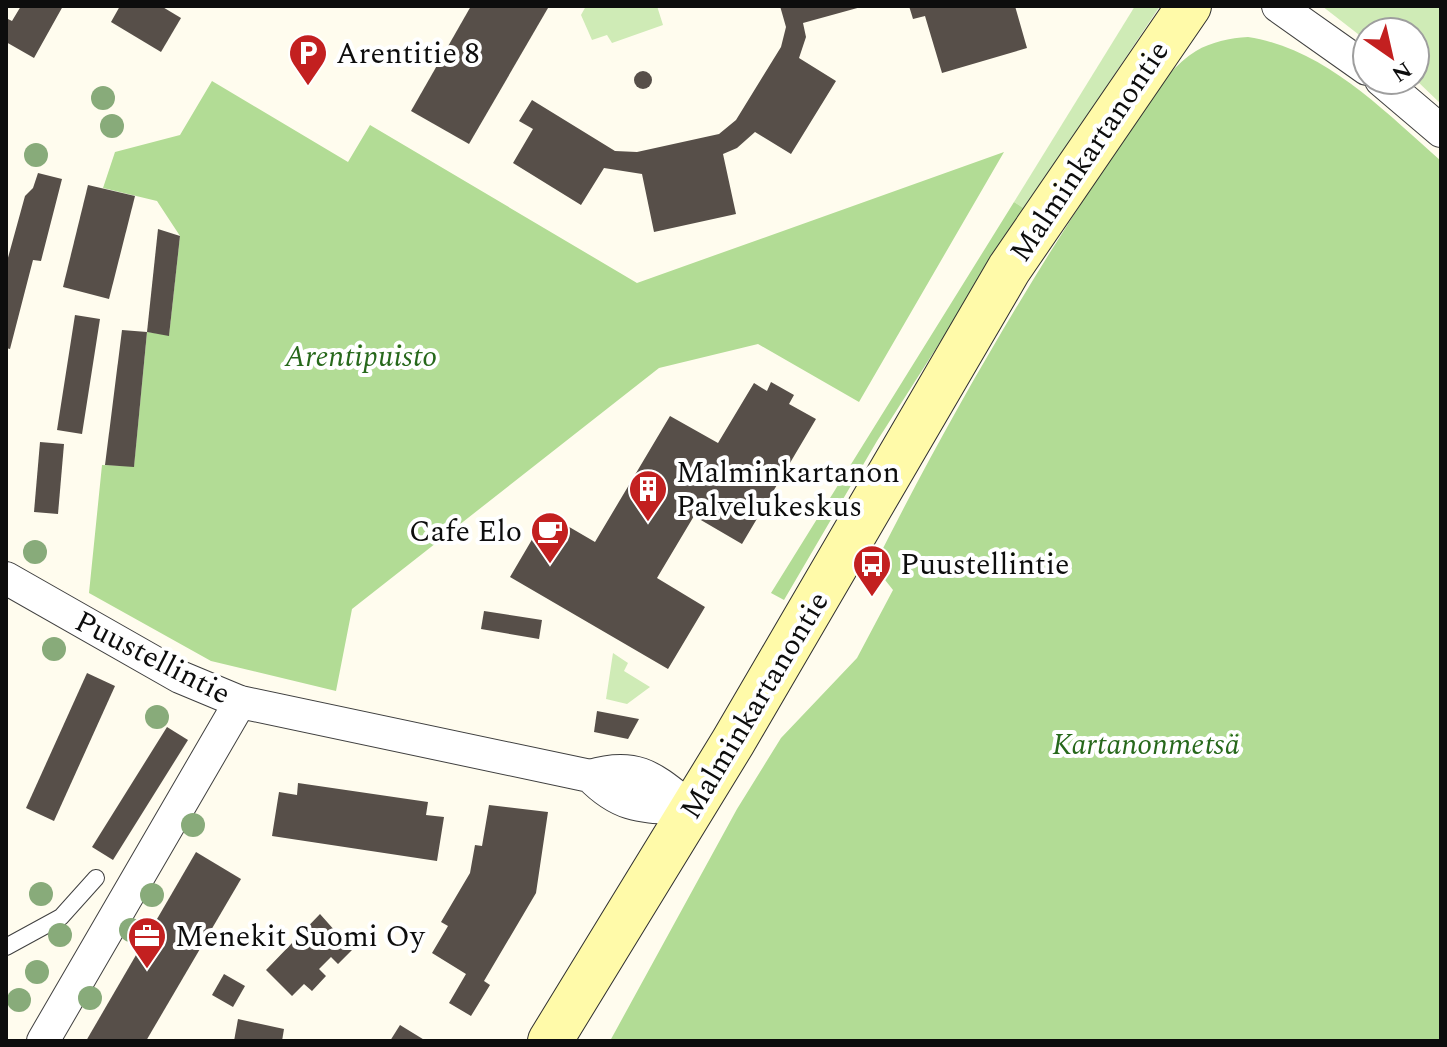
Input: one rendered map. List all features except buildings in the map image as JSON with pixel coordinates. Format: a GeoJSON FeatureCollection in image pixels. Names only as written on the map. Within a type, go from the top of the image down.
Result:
{"type":"FeatureCollection","features":[{"type":"Feature","properties":{"kind":"main road","name":"Malminkartanontie"},"geometry":{"type":"LineString","coordinates":[[550,1041],[692,809],[1009,269],[1189,6]]}},
{"type":"Feature","properties":{"kind":"street"},"geometry":{"type":"LineString","coordinates":[[1278,6],[1351,58]]}},
{"type":"Feature","properties":{"kind":"street"},"geometry":{"type":"LineString","coordinates":[[1400,96],[1441,131]]}},
{"type":"Feature","properties":{"kind":"street","name":"Puustellintie"},"geometry":{"type":"LineString","coordinates":[[6,578],[180,677],[240,702],[590,776],[610,796],[632,806],[692,809]]}},
{"type":"Feature","properties":{"kind":"street"},"geometry":{"type":"LineString","coordinates":[[43,1041],[240,702]]}},
{"type":"Feature","properties":{"kind":"lane"},"geometry":{"type":"LineString","coordinates":[[6,947],[61,917],[96,878]]}},
{"type":"Feature","properties":{"kind":"green space"},"geometry":{"type":"Polygon","coordinates":[[[586,6],[657,6],[663,25],[612,43],[607,35],[592,40],[581,15],[586,6]]]}},
{"type":"Feature","properties":{"kind":"green space"},"geometry":{"type":"Polygon","coordinates":[[[1135,6],[1160,6],[1025,209],[1014,202],[1135,6]]]}},
{"type":"Feature","properties":{"kind":"green space"},"geometry":{"type":"Polygon","coordinates":[[[1322,6],[1441,6],[1441,104],[1431,94],[1431,16],[1351,16],[1351,29],[1322,6]]]}},
{"type":"Feature","properties":{"kind":"green space","name":"Kartanonmetsä"},"geometry":{"type":"Polygon","coordinates":[[[1248,37],[1276,44],[1328,68],[1351,84],[1351,96],[1366,96],[1441,161],[1441,1041],[610,1041],[737,809],[781,738],[857,658],[893,590],[874,566],[926,466],[1038,271],[1142,108],[1168,75],[1196,51],[1234,38],[1248,37]]]}},
{"type":"Feature","properties":{"kind":"green space","name":"Arentipuisto"},"geometry":{"type":"Polygon","coordinates":[[[212,81],[348,162],[370,125],[637,283],[1004,152],[859,402],[758,344],[659,368],[352,609],[336,691],[211,661],[89,593],[102,465],[134,466],[147,332],[169,335],[180,236],[157,201],[103,188],[115,152],[180,135],[212,81]]]}},
{"type":"Feature","properties":{"kind":"green space"},"geometry":{"type":"Polygon","coordinates":[[[1014,202],[1025,209],[877,441],[784,600],[771,593],[1014,202]]]}},
{"type":"Feature","properties":{"kind":"green space"},"geometry":{"type":"Polygon","coordinates":[[[613,653],[628,663],[624,671],[650,687],[627,704],[606,699],[613,653]]]}},
{"type":"Feature","properties":{"kind":"place","name":"Arentitie 8"},"geometry":{"type":"Point","coordinates":[308,87]}},
{"type":"Feature","properties":{"kind":"place","name":"Malminkartanon Palvelukeskus"},"geometry":{"type":"Point","coordinates":[648,523]}},
{"type":"Feature","properties":{"kind":"place","name":"Cafe Elo"},"geometry":{"type":"Point","coordinates":[550,565]}},
{"type":"Feature","properties":{"kind":"place","name":"Puustellintie"},"geometry":{"type":"Point","coordinates":[872,598]}},
{"type":"Feature","properties":{"kind":"place","name":"Menekit Suomi Oy"},"geometry":{"type":"Point","coordinates":[147,970]}}]}
